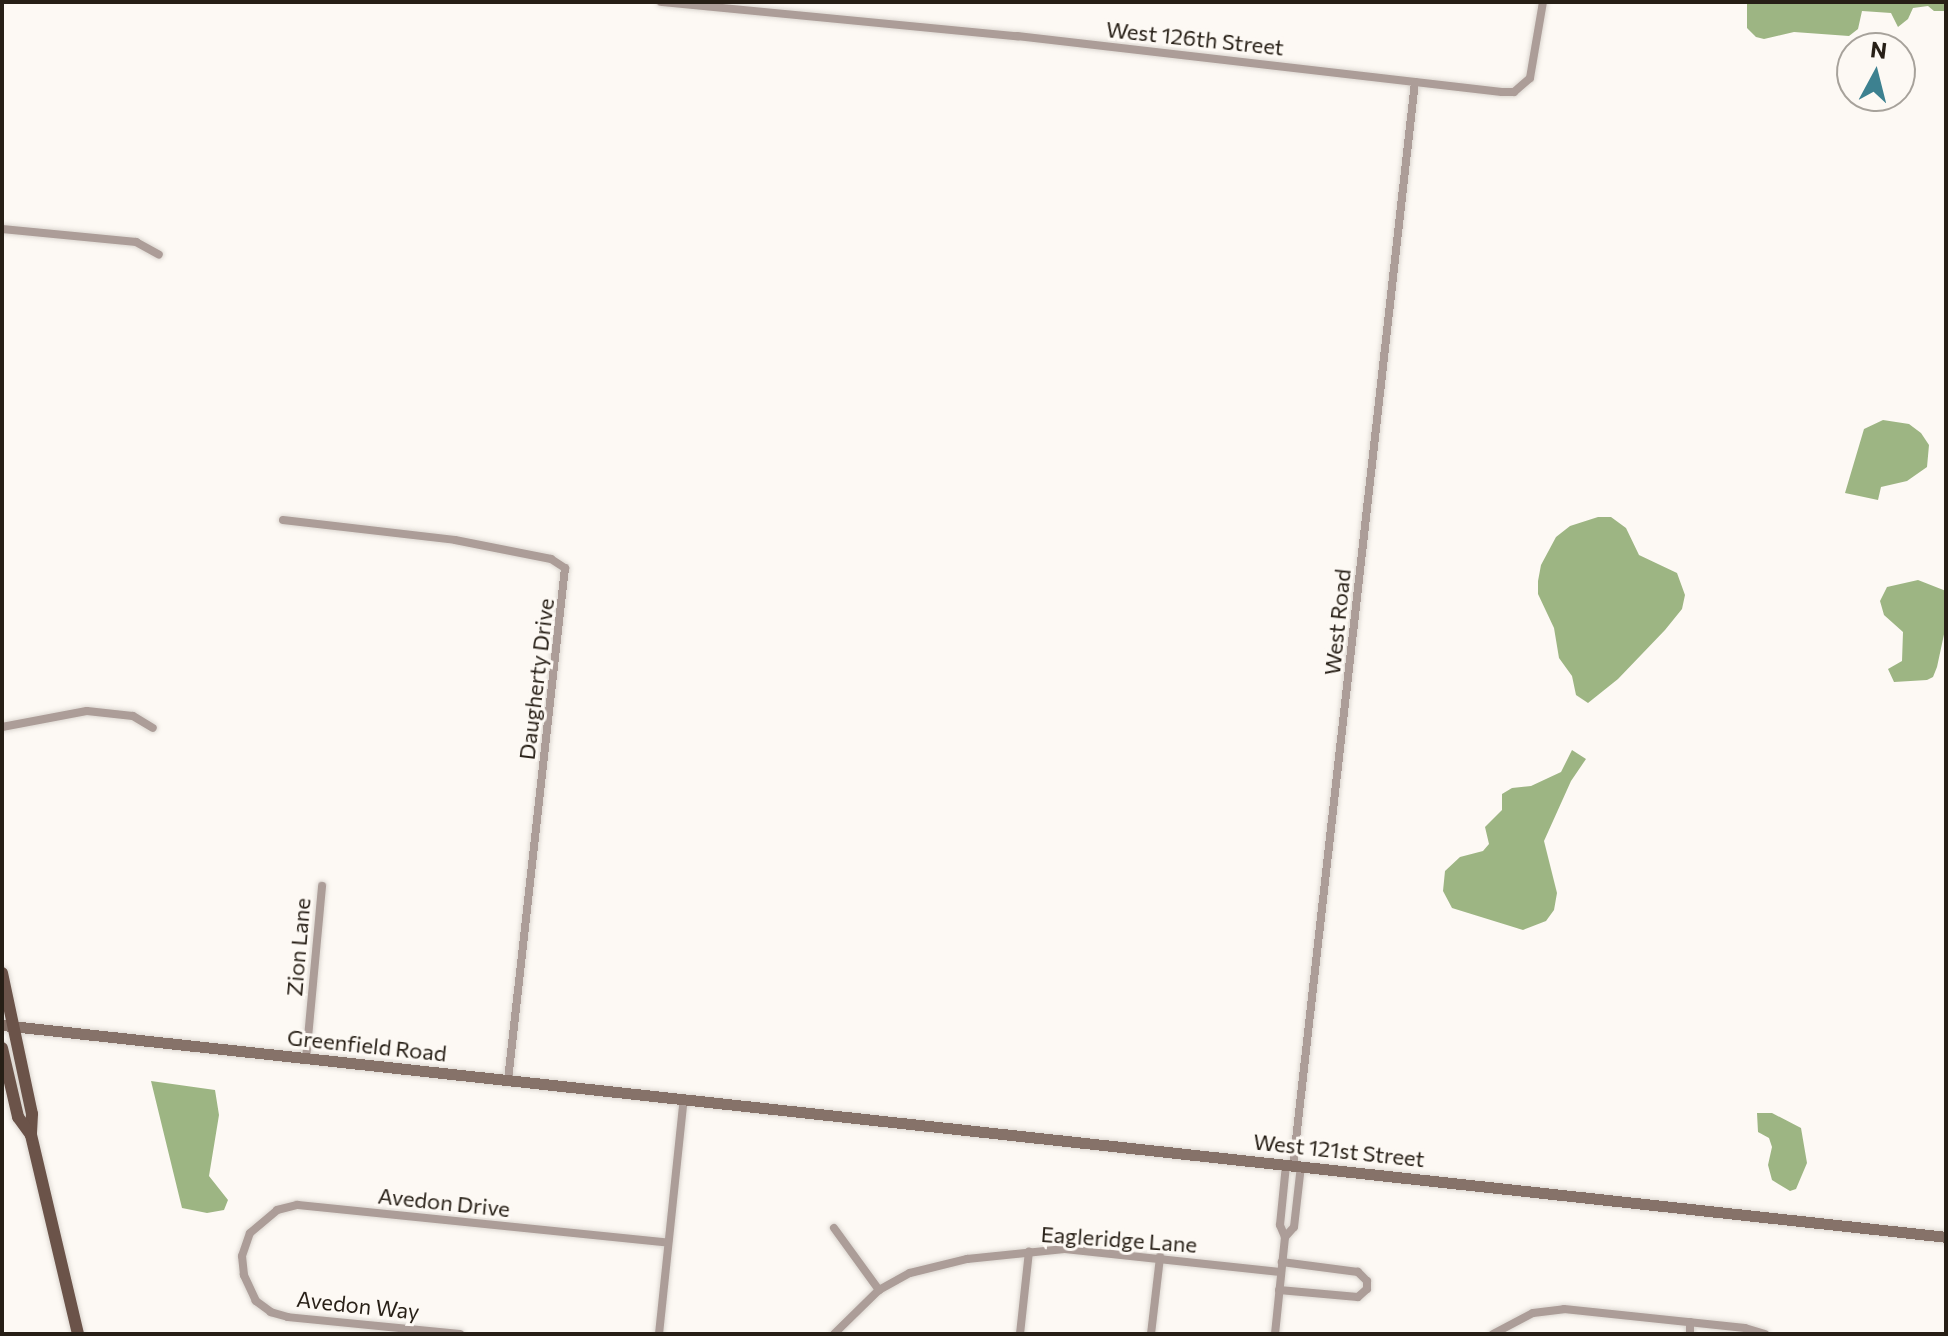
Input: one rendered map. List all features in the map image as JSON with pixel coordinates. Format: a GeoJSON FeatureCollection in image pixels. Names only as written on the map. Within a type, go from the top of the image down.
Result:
{"type":"FeatureCollection","features":[{"type":"Feature","properties":{"kind":"main road"},"geometry":{"type":"LineString","coordinates":[[2,973],[8,1026],[32,1114],[31,1135],[78,1334]]}},
{"type":"Feature","properties":{"kind":"main road"},"geometry":{"type":"LineString","coordinates":[[2,1048],[18,1117],[31,1135]]}},
{"type":"Feature","properties":{"kind":"street","name":"West 126th Street"},"geometry":{"type":"LineString","coordinates":[[661,2],[1017,36],[1502,92],[1523,87],[1532,72],[1543,2]]}},
{"type":"Feature","properties":{"kind":"street","name":"West Road"},"geometry":{"type":"LineString","coordinates":[[1275,1334],[1285,1237],[1280,1225],[1293,1166],[1415,82]]}},
{"type":"Feature","properties":{"kind":"street"},"geometry":{"type":"LineString","coordinates":[[2,229],[136,242],[159,255]]}},
{"type":"Feature","properties":{"kind":"street","name":"Daugherty Drive"},"geometry":{"type":"LineString","coordinates":[[283,520],[455,540],[551,559],[563,565],[565,581],[508,1080]]}},
{"type":"Feature","properties":{"kind":"street"},"geometry":{"type":"LineString","coordinates":[[2,727],[87,711],[133,716],[153,728]]}},
{"type":"Feature","properties":{"kind":"street","name":"Zion Lane"},"geometry":{"type":"LineString","coordinates":[[306,1059],[322,886]]}},
{"type":"Feature","properties":{"kind":"street","name":"Greenfield Road"},"geometry":{"type":"LineString","coordinates":[[8,1026],[727,1103]]}},
{"type":"Feature","properties":{"kind":"street"},"geometry":{"type":"LineString","coordinates":[[659,1334],[684,1098]]}},
{"type":"Feature","properties":{"kind":"street","name":"West 121st Street"},"geometry":{"type":"LineString","coordinates":[[727,1103],[1946,1237]]}},
{"type":"Feature","properties":{"kind":"street","name":"West Road"},"geometry":{"type":"LineString","coordinates":[[1285,1237],[1294,1227],[1293,1166]]}},
{"type":"Feature","properties":{"kind":"street","name":"Avedon Drive"},"geometry":{"type":"LineString","coordinates":[[242,1256],[250,1233],[262,1220],[277,1210],[297,1205],[668,1243]]}},
{"type":"Feature","properties":{"kind":"street"},"geometry":{"type":"LineString","coordinates":[[834,1228],[879,1290]]}},
{"type":"Feature","properties":{"kind":"street","name":"Eagleridge Lane"},"geometry":{"type":"LineString","coordinates":[[834,1334],[879,1290],[937,1264],[1029,1251],[1064,1249],[1358,1272],[1367,1281],[1367,1289],[1358,1297],[1279,1290]]}},
{"type":"Feature","properties":{"kind":"street"},"geometry":{"type":"LineString","coordinates":[[1020,1334],[1029,1251]]}},
{"type":"Feature","properties":{"kind":"street","name":"Avedon Way"},"geometry":{"type":"LineString","coordinates":[[242,1256],[249,1290],[271,1312],[288,1317],[460,1334]]}},
{"type":"Feature","properties":{"kind":"street"},"geometry":{"type":"LineString","coordinates":[[1151,1334],[1160,1257]]}},
{"type":"Feature","properties":{"kind":"street"},"geometry":{"type":"LineString","coordinates":[[1493,1334],[1533,1313],[1564,1309],[1690,1322],[1765,1334]]}},
{"type":"Feature","properties":{"kind":"street"},"geometry":{"type":"LineString","coordinates":[[1690,1322],[1690,1334]]}},
{"type":"Feature","properties":{"kind":"shaded area"},"geometry":{"type":"Polygon","coordinates":[[[1747,2],[1946,2],[1946,11],[1934,11],[1928,6],[1913,8],[1908,19],[1898,27],[1891,13],[1862,11],[1858,29],[1854,32],[1836,32],[1836,35],[1794,32],[1764,39],[1756,37],[1747,28],[1747,2]]]}},
{"type":"Feature","properties":{"kind":"shaded area"},"geometry":{"type":"Polygon","coordinates":[[[1883,420],[1909,424],[1921,433],[1929,445],[1927,467],[1907,481],[1881,487],[1878,500],[1845,493],[1864,429],[1883,420]]]}},
{"type":"Feature","properties":{"kind":"shaded area"},"geometry":{"type":"Polygon","coordinates":[[[1598,517],[1611,517],[1626,528],[1639,555],[1677,573],[1685,595],[1682,609],[1665,630],[1618,679],[1588,703],[1576,695],[1572,676],[1559,658],[1554,628],[1538,594],[1538,581],[1541,565],[1556,537],[1570,526],[1598,517]]]}},
{"type":"Feature","properties":{"kind":"shaded area"},"geometry":{"type":"Polygon","coordinates":[[[1918,580],[1946,591],[1946,625],[1937,667],[1933,677],[1927,680],[1894,682],[1888,669],[1902,661],[1903,632],[1884,615],[1880,601],[1887,587],[1918,580]]]}},
{"type":"Feature","properties":{"kind":"shaded area"},"geometry":{"type":"Polygon","coordinates":[[[1572,750],[1586,759],[1571,781],[1544,841],[1557,893],[1554,910],[1546,921],[1523,930],[1452,908],[1443,891],[1445,871],[1460,857],[1483,851],[1489,844],[1485,827],[1502,810],[1502,794],[1512,788],[1531,786],[1561,772],[1572,750]]]}},
{"type":"Feature","properties":{"kind":"shaded area"},"geometry":{"type":"Polygon","coordinates":[[[151,1081],[215,1090],[219,1115],[209,1176],[228,1200],[224,1210],[207,1213],[182,1208],[151,1081]]]}},
{"type":"Feature","properties":{"kind":"shaded area"},"geometry":{"type":"Polygon","coordinates":[[[1757,1113],[1772,1113],[1801,1128],[1807,1163],[1796,1189],[1790,1191],[1772,1180],[1768,1165],[1772,1147],[1769,1138],[1758,1132],[1757,1113]]]}}]}
